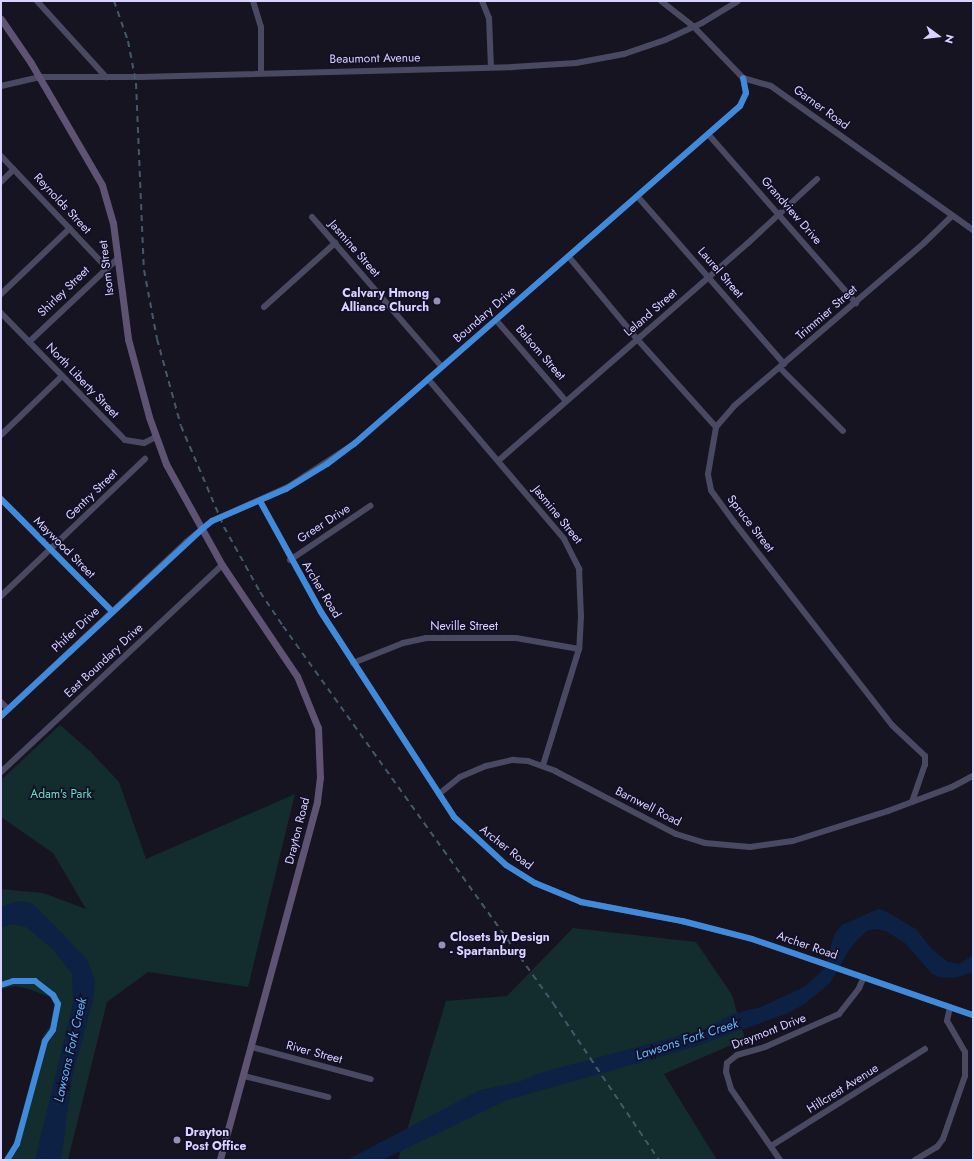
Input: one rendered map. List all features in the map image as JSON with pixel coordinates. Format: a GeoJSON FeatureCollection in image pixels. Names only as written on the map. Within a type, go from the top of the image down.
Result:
{"type":"FeatureCollection","features":[{"type":"Feature","properties":{"kind":"main road","name":"Isom Street"},"geometry":{"type":"LineString","coordinates":[[1,19],[39,77],[102,185],[112,222],[128,339],[156,437],[166,464],[202,529]]}},
{"type":"Feature","properties":{"kind":"main road","name":"Drayton Road"},"geometry":{"type":"LineString","coordinates":[[202,529],[222,565],[298,676],[315,718],[319,738],[320,777],[317,802],[252,1047],[220,1160]]}},
{"type":"Feature","properties":{"kind":"street"},"geometry":{"type":"LineString","coordinates":[[37,1],[106,77]]}},
{"type":"Feature","properties":{"kind":"street"},"geometry":{"type":"LineString","coordinates":[[253,1],[260,21],[261,73]]}},
{"type":"Feature","properties":{"kind":"street"},"geometry":{"type":"LineString","coordinates":[[482,1],[489,18],[491,67]]}},
{"type":"Feature","properties":{"kind":"street","name":"Garner Road"},"geometry":{"type":"LineString","coordinates":[[662,1],[694,27],[744,78],[771,86],[973,230]]}},
{"type":"Feature","properties":{"kind":"street","name":"Beaumont Avenue"},"geometry":{"type":"LineString","coordinates":[[1,86],[39,77],[106,77],[554,65],[608,57],[640,49],[694,27],[738,1]]}},
{"type":"Feature","properties":{"kind":"street","name":"Boundary Drive"},"geometry":{"type":"LineString","coordinates":[[202,529],[212,521],[288,488],[341,454],[638,197],[742,103],[746,88],[744,78]]}},
{"type":"Feature","properties":{"kind":"street","name":"Grandview Drive"},"geometry":{"type":"LineString","coordinates":[[708,134],[856,303]]}},
{"type":"Feature","properties":{"kind":"street","name":"Reynolds Street"},"geometry":{"type":"LineString","coordinates":[[1,156],[106,267]]}},
{"type":"Feature","properties":{"kind":"street"},"geometry":{"type":"LineString","coordinates":[[1,182],[14,169]]}},
{"type":"Feature","properties":{"kind":"street","name":"Leland Street"},"geometry":{"type":"LineString","coordinates":[[498,461],[780,215],[817,179]]}},
{"type":"Feature","properties":{"kind":"street","name":"Laurel Street"},"geometry":{"type":"LineString","coordinates":[[638,197],[709,277],[782,366],[843,431]]}},
{"type":"Feature","properties":{"kind":"street","name":"Trimmier Street"},"geometry":{"type":"LineString","coordinates":[[716,427],[734,406],[856,303],[952,216]]}},
{"type":"Feature","properties":{"kind":"street","name":"Jasmine Street"},"geometry":{"type":"LineString","coordinates":[[312,217],[442,367]]}},
{"type":"Feature","properties":{"kind":"street"},"geometry":{"type":"LineString","coordinates":[[1,294],[70,228]]}},
{"type":"Feature","properties":{"kind":"street"},"geometry":{"type":"LineString","coordinates":[[264,307],[335,243]]}},
{"type":"Feature","properties":{"kind":"street"},"geometry":{"type":"LineString","coordinates":[[569,257],[637,339],[716,427]]}},
{"type":"Feature","properties":{"kind":"street","name":"Shirley Street"},"geometry":{"type":"LineString","coordinates":[[29,342],[106,267],[116,260]]}},
{"type":"Feature","properties":{"kind":"street","name":"North Liberty Street"},"geometry":{"type":"LineString","coordinates":[[1,313],[125,440],[144,443],[156,437]]}},
{"type":"Feature","properties":{"kind":"street","name":"Balsom Street"},"geometry":{"type":"LineString","coordinates":[[496,320],[566,401]]}},
{"type":"Feature","properties":{"kind":"street"},"geometry":{"type":"LineString","coordinates":[[1,435],[62,376]]}},
{"type":"Feature","properties":{"kind":"street","name":"Jasmine Street"},"geometry":{"type":"LineString","coordinates":[[428,379],[564,539],[576,558],[580,580],[579,649],[543,765]]}},
{"type":"Feature","properties":{"kind":"street","name":"Spruce Street"},"geometry":{"type":"LineString","coordinates":[[716,427],[708,474],[710,490],[892,725],[925,756],[925,765],[912,802]]}},
{"type":"Feature","properties":{"kind":"street","name":"Gentry Street"},"geometry":{"type":"LineString","coordinates":[[1,596],[145,459]]}},
{"type":"Feature","properties":{"kind":"street","name":"Maywood Street"},"geometry":{"type":"LineString","coordinates":[[1,499],[112,612]]}},
{"type":"Feature","properties":{"kind":"street","name":"Archer Road"},"geometry":{"type":"LineString","coordinates":[[260,501],[290,560],[353,663],[438,794],[454,817],[492,854],[520,875],[550,891],[605,907],[717,929],[864,977],[973,1015]]}},
{"type":"Feature","properties":{"kind":"street","name":"Greer Drive"},"geometry":{"type":"LineString","coordinates":[[290,560],[370,506]]}},
{"type":"Feature","properties":{"kind":"street","name":"Phifer Drive"},"geometry":{"type":"LineString","coordinates":[[1,716],[202,529]]}},
{"type":"Feature","properties":{"kind":"street","name":"East Boundary Drive"},"geometry":{"type":"LineString","coordinates":[[1,772],[222,565]]}},
{"type":"Feature","properties":{"kind":"street","name":"Neville Street"},"geometry":{"type":"LineString","coordinates":[[353,663],[391,646],[426,638],[516,638],[579,649]]}},
{"type":"Feature","properties":{"kind":"street"},"geometry":{"type":"LineString","coordinates":[[1,702],[8,709]]}},
{"type":"Feature","properties":{"kind":"street","name":"Barnwell Road"},"geometry":{"type":"LineString","coordinates":[[438,794],[460,777],[486,766],[520,760],[543,765],[663,828],[691,839],[735,847],[768,846],[793,841],[912,802],[973,776]]}},
{"type":"Feature","properties":{"kind":"street","name":"Draymont Drive"},"geometry":{"type":"LineString","coordinates":[[780,1160],[731,1089],[726,1072],[727,1063],[737,1055],[771,1045],[839,1014],[859,988],[864,977]]}},
{"type":"Feature","properties":{"kind":"street"},"geometry":{"type":"LineString","coordinates":[[915,1160],[937,1147],[943,1139],[965,1076],[965,1052],[947,1021],[950,1007]]}},
{"type":"Feature","properties":{"kind":"street","name":"River Street"},"geometry":{"type":"LineString","coordinates":[[252,1047],[371,1079]]}},
{"type":"Feature","properties":{"kind":"street","name":"Hillcrest Avenue"},"geometry":{"type":"LineString","coordinates":[[771,1146],[925,1049]]}},
{"type":"Feature","properties":{"kind":"street"},"geometry":{"type":"LineString","coordinates":[[244,1076],[328,1097]]}},
{"type":"Feature","properties":{"kind":"green space","name":"Adam's Park"},"geometry":{"type":"Polygon","coordinates":[[[60,725],[91,752],[119,782],[146,859],[295,794],[248,987],[148,972],[107,1002],[68,1160],[9,1160],[43,1036],[50,1026],[54,1005],[50,997],[29,989],[15,986],[1,989],[1,889],[43,893],[86,909],[53,853],[1,817],[1,780],[60,725]]]}},
{"type":"Feature","properties":{"kind":"green space"},"geometry":{"type":"Polygon","coordinates":[[[573,928],[696,942],[732,995],[745,1039],[664,1074],[717,1160],[398,1160],[446,1001],[507,996],[573,928]]]}},
{"type":"Feature","properties":{"kind":"water","name":"Lawsons Fork Creek"},"geometry":{"type":"Polygon","coordinates":[[[18,901],[29,902],[35,906],[87,960],[95,980],[93,1001],[72,1078],[61,1160],[35,1160],[71,1012],[73,998],[72,974],[53,949],[26,927],[12,924],[1,927],[1,907],[18,901]]]}},
{"type":"Feature","properties":{"kind":"water","name":"Lawsons Fork Creek"},"geometry":{"type":"Polygon","coordinates":[[[878,909],[885,911],[916,929],[932,949],[948,962],[959,964],[973,955],[973,972],[954,978],[939,977],[932,974],[906,944],[886,931],[875,929],[866,931],[851,947],[830,983],[805,1004],[788,1013],[691,1048],[507,1100],[382,1160],[347,1160],[480,1090],[519,1082],[543,1072],[705,1029],[732,1014],[761,1007],[804,987],[824,969],[835,933],[842,925],[878,909]]]}},
{"type":"Feature","properties":{"kind":"railway"},"geometry":{"type":"LineString","coordinates":[[114,1],[128,41],[136,83],[144,270],[157,339],[181,426],[224,527],[260,592],[283,626],[553,1003],[659,1160]]}},
{"type":"Feature","properties":{"kind":"cycle path"},"geometry":{"type":"LineString","coordinates":[[1,716],[212,521],[286,489],[327,464],[354,444],[740,106],[746,93],[743,78]]}},
{"type":"Feature","properties":{"kind":"cycle path"},"geometry":{"type":"LineString","coordinates":[[1,499],[112,611]]}},
{"type":"Feature","properties":{"kind":"cycle path"},"geometry":{"type":"LineString","coordinates":[[260,501],[321,612],[454,817],[506,865],[535,883],[581,902],[682,921],[752,939],[973,1015]]}},
{"type":"Feature","properties":{"kind":"cycle path"},"geometry":{"type":"LineString","coordinates":[[1,985],[13,981],[35,981],[53,995],[58,1004],[53,1030],[45,1041],[17,1144],[7,1160]]}},
{"type":"Feature","properties":{"kind":"place","name":"Calvary Hmong Alliance Church"},"geometry":{"type":"Point","coordinates":[437,301]}},
{"type":"Feature","properties":{"kind":"place","name":"Closets by Design - Spartanburg"},"geometry":{"type":"Point","coordinates":[442,945]}},
{"type":"Feature","properties":{"kind":"place","name":"Drayton Post Office"},"geometry":{"type":"Point","coordinates":[177,1140]}}]}
